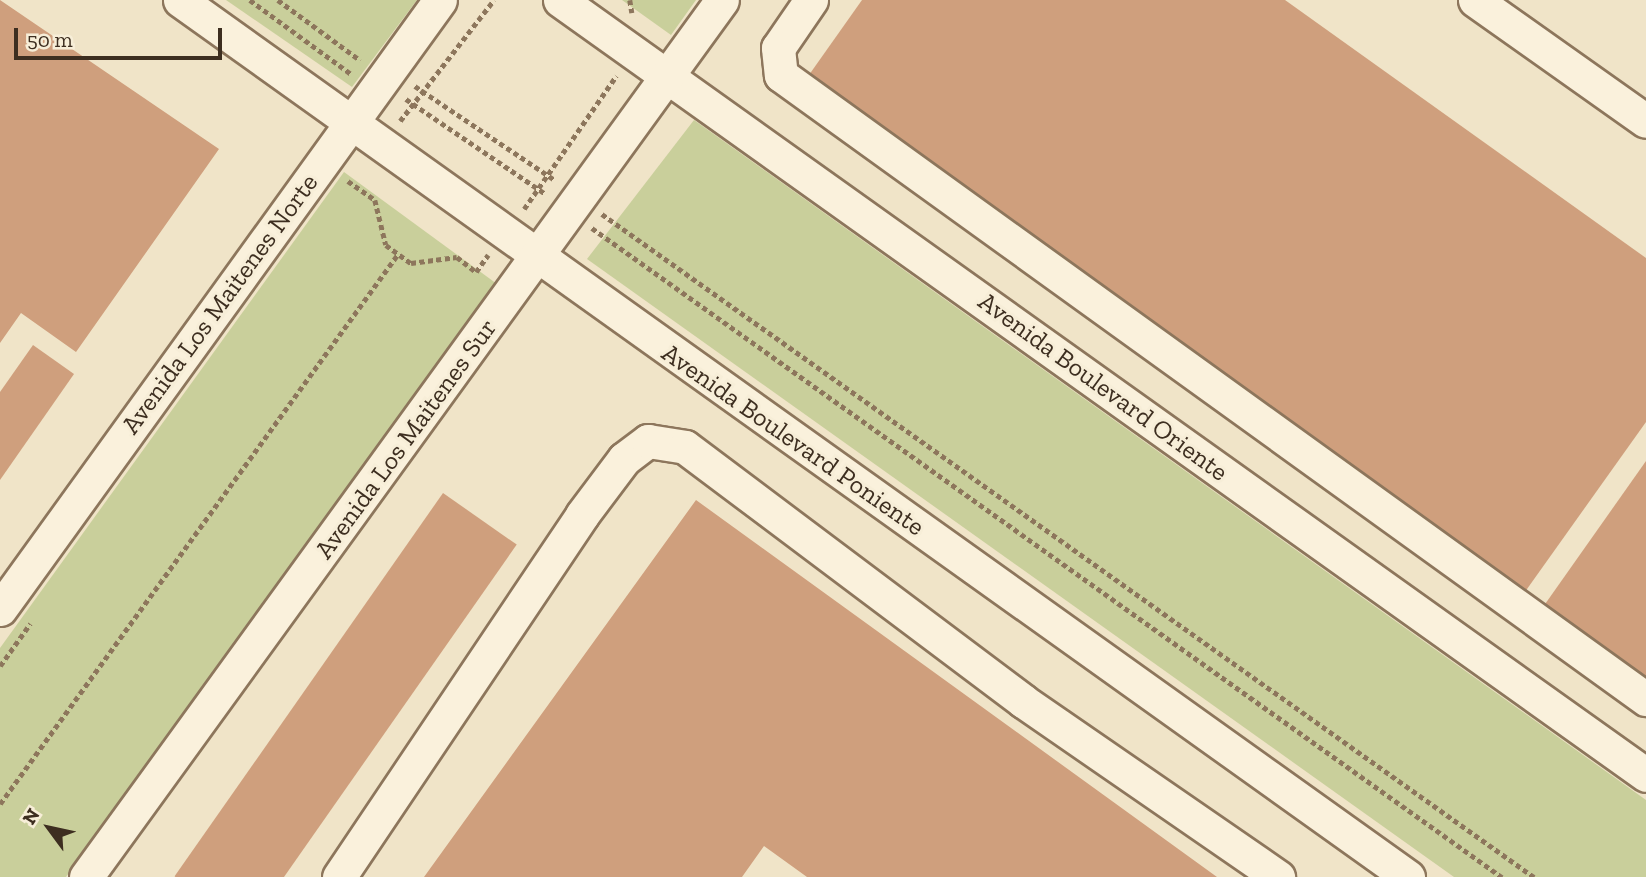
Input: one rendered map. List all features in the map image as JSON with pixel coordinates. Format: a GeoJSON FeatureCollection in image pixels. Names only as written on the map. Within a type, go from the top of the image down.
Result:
{"type":"FeatureCollection","features":[{"type":"Feature","properties":{"kind":"street","name":"Avenida Boulevard Poniente"},"geometry":{"type":"LineString","coordinates":[[180,0],[1408,877]]}},
{"type":"Feature","properties":{"kind":"street","name":"Avenida Los Maitenes Norte"},"geometry":{"type":"LineString","coordinates":[[0,609],[440,0]]}},
{"type":"Feature","properties":{"kind":"street","name":"Avenida Boulevard Oriente"},"geometry":{"type":"LineString","coordinates":[[560,0],[1646,775]]}},
{"type":"Feature","properties":{"kind":"street","name":"Avenida Los Maitenes Sur"},"geometry":{"type":"LineString","coordinates":[[86,877],[538,258],[722,0]]}},
{"type":"Feature","properties":{"kind":"street"},"geometry":{"type":"LineString","coordinates":[[811,0],[778,48],[781,75],[1646,699]]}},
{"type":"Feature","properties":{"kind":"street"},"geometry":{"type":"LineString","coordinates":[[1475,0],[1646,121]]}},
{"type":"Feature","properties":{"kind":"street"},"geometry":{"type":"LineString","coordinates":[[339,877],[582,515],[624,459],[648,440],[685,447],[1023,701],[1278,877]]}},
{"type":"Feature","properties":{"kind":"path"},"geometry":{"type":"LineString","coordinates":[[250,0],[380,84],[416,102],[539,189],[575,204],[1534,877]]}},
{"type":"Feature","properties":{"kind":"path"},"geometry":{"type":"LineString","coordinates":[[278,0],[380,84],[428,90],[547,174],[575,204],[1502,877]]}},
{"type":"Feature","properties":{"kind":"path"},"geometry":{"type":"LineString","coordinates":[[340,192],[428,90],[494,0]]}},
{"type":"Feature","properties":{"kind":"path"},"geometry":{"type":"LineString","coordinates":[[348,181],[375,200],[386,245],[398,254],[411,263],[457,257],[476,272],[539,189],[633,52]]}},
{"type":"Feature","properties":{"kind":"path"},"geometry":{"type":"LineString","coordinates":[[0,804],[398,254]]}},
{"type":"Feature","properties":{"kind":"path"},"geometry":{"type":"LineString","coordinates":[[0,666],[32,621]]}},
{"type":"Feature","properties":{"kind":"green space"},"geometry":{"type":"Polygon","coordinates":[[[226,0],[417,0],[352,87],[226,0]]]}},
{"type":"Feature","properties":{"kind":"green space"},"geometry":{"type":"Polygon","coordinates":[[[622,0],[696,0],[671,35],[622,0]]]}},
{"type":"Feature","properties":{"kind":"green space"},"geometry":{"type":"Polygon","coordinates":[[[694,120],[1646,800],[1646,877],[1454,877],[587,259],[694,120]]]}},
{"type":"Feature","properties":{"kind":"green space"},"geometry":{"type":"Polygon","coordinates":[[[344,172],[497,284],[66,877],[0,877],[0,648],[344,172]]]}},
{"type":"Feature","properties":{"kind":"building"},"geometry":{"type":"Polygon","coordinates":[[[0,0],[219,149],[76,352],[21,313],[0,343],[0,0]]]}},
{"type":"Feature","properties":{"kind":"building"},"geometry":{"type":"Polygon","coordinates":[[[862,0],[1285,0],[1646,258],[1646,422],[1522,596],[804,82],[862,0]]]}},
{"type":"Feature","properties":{"kind":"building"},"geometry":{"type":"Polygon","coordinates":[[[33,345],[74,374],[0,480],[0,392],[33,345]]]}},
{"type":"Feature","properties":{"kind":"building"},"geometry":{"type":"Polygon","coordinates":[[[1646,461],[1646,681],[1543,607],[1646,461]]]}},
{"type":"Feature","properties":{"kind":"building"},"geometry":{"type":"Polygon","coordinates":[[[443,493],[517,545],[284,877],[175,876],[443,493]]]}},
{"type":"Feature","properties":{"kind":"building"},"geometry":{"type":"Polygon","coordinates":[[[696,500],[1217,877],[807,877],[764,846],[742,877],[424,877],[696,500]]]}}]}
